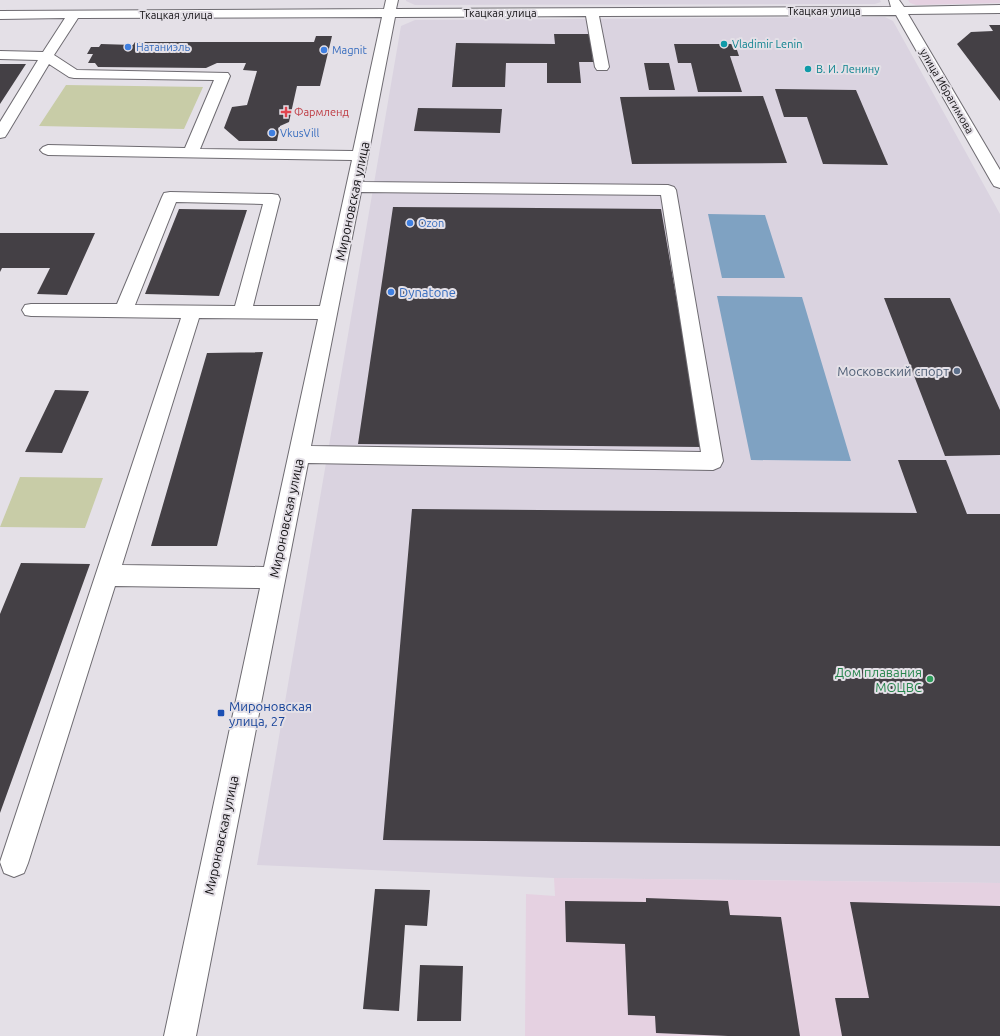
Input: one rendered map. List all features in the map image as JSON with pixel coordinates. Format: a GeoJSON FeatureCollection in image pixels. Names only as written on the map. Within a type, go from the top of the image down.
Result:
{"type":"FeatureCollection","features":[{"type":"Feature","properties":{"kind":"street"},"geometry":{"type":"LineString","coordinates":[[50,15],[58,2]]}},
{"type":"Feature","properties":{"kind":"street"},"geometry":{"type":"LineString","coordinates":[[303,2],[308,14]]}},
{"type":"Feature","properties":{"kind":"street","name":"Ткацкая улица"},"geometry":{"type":"LineString","coordinates":[[0,15],[308,14],[391,7],[592,13],[897,5],[1000,9]]}},
{"type":"Feature","properties":{"kind":"street","name":"улица Ибрагимова"},"geometry":{"type":"LineString","coordinates":[[897,5],[1000,183]]}},
{"type":"Feature","properties":{"kind":"street","name":"Мироновская улица"},"geometry":{"type":"LineString","coordinates":[[180,1036],[391,7]]}},
{"type":"Feature","properties":{"kind":"street"},"geometry":{"type":"LineString","coordinates":[[592,13],[602,67]]}},
{"type":"Feature","properties":{"kind":"street"},"geometry":{"type":"LineString","coordinates":[[0,134],[47,56],[74,15]]}},
{"type":"Feature","properties":{"kind":"street"},"geometry":{"type":"LineString","coordinates":[[0,55],[47,56],[74,74],[224,76],[191,153]]}},
{"type":"Feature","properties":{"kind":"street"},"geometry":{"type":"LineString","coordinates":[[48,150],[361,156]]}},
{"type":"Feature","properties":{"kind":"street"},"geometry":{"type":"LineString","coordinates":[[300,454],[713,461],[668,190],[354,187]]}},
{"type":"Feature","properties":{"kind":"street"},"geometry":{"type":"LineString","coordinates":[[123,311],[170,197],[272,199],[242,312]]}},
{"type":"Feature","properties":{"kind":"street"},"geometry":{"type":"LineString","coordinates":[[31,310],[328,313]]}},
{"type":"Feature","properties":{"kind":"street"},"geometry":{"type":"LineString","coordinates":[[14,863],[192,312]]}},
{"type":"Feature","properties":{"kind":"street"},"geometry":{"type":"LineString","coordinates":[[107,575],[274,578]]}},
{"type":"Feature","properties":{"kind":"shaded area"},"geometry":{"type":"Polygon","coordinates":[[[406,0],[880,0],[881,2],[875,4],[415,5],[406,0]]]}},
{"type":"Feature","properties":{"kind":"shaded area"},"geometry":{"type":"Polygon","coordinates":[[[908,0],[1000,0],[1000,3],[916,5],[910,3],[908,0]]]}},
{"type":"Feature","properties":{"kind":"shaded area"},"geometry":{"type":"Polygon","coordinates":[[[885,17],[893,21],[1000,214],[1000,883],[554,878],[257,865],[401,26],[415,20],[885,17]]]}},
{"type":"Feature","properties":{"kind":"shaded area"},"geometry":{"type":"Polygon","coordinates":[[[554,878],[1000,883],[1000,1036],[525,1036],[526,894],[555,896],[554,878]]]}},
{"type":"Feature","properties":{"kind":"green space"},"geometry":{"type":"Polygon","coordinates":[[[66,85],[203,87],[184,129],[39,126],[66,85]]]}},
{"type":"Feature","properties":{"kind":"green space"},"geometry":{"type":"Polygon","coordinates":[[[20,477],[103,478],[85,528],[0,527],[20,477]]]}},
{"type":"Feature","properties":{"kind":"water"},"geometry":{"type":"Polygon","coordinates":[[[708,214],[765,215],[785,278],[722,278],[708,214]]]}},
{"type":"Feature","properties":{"kind":"water"},"geometry":{"type":"Polygon","coordinates":[[[717,296],[802,297],[851,461],[751,460],[717,296]]]}},
{"type":"Feature","properties":{"kind":"building"},"geometry":{"type":"Polygon","coordinates":[[[989,25],[1000,25],[1000,101],[957,44],[971,32],[993,31],[989,25]]]}},
{"type":"Feature","properties":{"kind":"building"},"geometry":{"type":"Polygon","coordinates":[[[554,34],[591,34],[593,62],[579,62],[581,83],[547,83],[547,63],[506,63],[505,87],[452,87],[456,43],[555,44],[554,34]]]}},
{"type":"Feature","properties":{"kind":"building"},"geometry":{"type":"Polygon","coordinates":[[[316,36],[332,36],[320,86],[297,86],[289,122],[280,126],[277,141],[239,141],[224,128],[232,107],[247,105],[257,71],[243,70],[246,63],[217,63],[206,68],[98,67],[95,63],[88,63],[93,54],[87,54],[91,47],[99,47],[101,44],[133,45],[135,42],[314,42],[316,36]]]}},
{"type":"Feature","properties":{"kind":"building"},"geometry":{"type":"Polygon","coordinates":[[[674,44],[735,44],[739,56],[730,56],[742,92],[698,92],[691,63],[678,63],[674,44]]]}},
{"type":"Feature","properties":{"kind":"building"},"geometry":{"type":"Polygon","coordinates":[[[644,63],[669,63],[675,90],[649,90],[644,63]]]}},
{"type":"Feature","properties":{"kind":"building"},"geometry":{"type":"Polygon","coordinates":[[[0,64],[26,64],[0,104],[0,64]]]}},
{"type":"Feature","properties":{"kind":"building"},"geometry":{"type":"Polygon","coordinates":[[[775,89],[856,90],[888,165],[823,164],[807,117],[784,117],[775,89]]]}},
{"type":"Feature","properties":{"kind":"building"},"geometry":{"type":"Polygon","coordinates":[[[763,96],[787,163],[632,164],[620,97],[763,96]]]}},
{"type":"Feature","properties":{"kind":"building"},"geometry":{"type":"Polygon","coordinates":[[[418,108],[502,109],[500,133],[414,131],[418,108]]]}},
{"type":"Feature","properties":{"kind":"building"},"geometry":{"type":"Polygon","coordinates":[[[393,207],[661,209],[702,447],[358,444],[393,207]]]}},
{"type":"Feature","properties":{"kind":"building"},"geometry":{"type":"Polygon","coordinates":[[[179,209],[247,210],[219,296],[145,294],[179,209]]]}},
{"type":"Feature","properties":{"kind":"building"},"geometry":{"type":"Polygon","coordinates":[[[0,233],[95,233],[67,295],[37,294],[50,268],[2,268],[0,272],[0,233]]]}},
{"type":"Feature","properties":{"kind":"building"},"geometry":{"type":"Polygon","coordinates":[[[884,298],[950,298],[1000,410],[1000,455],[945,456],[884,298]]]}},
{"type":"Feature","properties":{"kind":"building"},"geometry":{"type":"Polygon","coordinates":[[[263,352],[217,546],[151,546],[207,353],[263,352]]]}},
{"type":"Feature","properties":{"kind":"building"},"geometry":{"type":"Polygon","coordinates":[[[55,390],[89,391],[62,453],[25,452],[55,390]]]}},
{"type":"Feature","properties":{"kind":"building"},"geometry":{"type":"Polygon","coordinates":[[[898,460],[946,460],[967,514],[1000,514],[1000,846],[383,840],[412,509],[917,513],[898,460]]]}},
{"type":"Feature","properties":{"kind":"building"},"geometry":{"type":"Polygon","coordinates":[[[21,563],[90,564],[0,813],[0,614],[21,563]]]}},
{"type":"Feature","properties":{"kind":"building"},"geometry":{"type":"Polygon","coordinates":[[[375,889],[430,890],[427,926],[405,925],[399,1011],[363,1009],[375,889]]]}},
{"type":"Feature","properties":{"kind":"building"},"geometry":{"type":"Polygon","coordinates":[[[646,898],[728,901],[730,915],[781,917],[800,1036],[728,1036],[656,1033],[655,1016],[628,1015],[625,944],[566,942],[565,901],[646,902],[646,898]]]}},
{"type":"Feature","properties":{"kind":"building"},"geometry":{"type":"Polygon","coordinates":[[[850,902],[1000,906],[1000,1036],[842,1036],[835,998],[869,998],[850,902]]]}},
{"type":"Feature","properties":{"kind":"building"},"geometry":{"type":"Polygon","coordinates":[[[420,965],[463,966],[461,1021],[417,1021],[420,965]]]}},
{"type":"Feature","properties":{"kind":"place","name":"Vladimir Lenin"},"geometry":{"type":"Point","coordinates":[724,44]}},
{"type":"Feature","properties":{"kind":"place","name":"Натаниэль"},"geometry":{"type":"Point","coordinates":[128,47]}},
{"type":"Feature","properties":{"kind":"place","name":"Magnit"},"geometry":{"type":"Point","coordinates":[324,50]}},
{"type":"Feature","properties":{"kind":"place","name":"В. И. Ленину"},"geometry":{"type":"Point","coordinates":[808,69]}},
{"type":"Feature","properties":{"kind":"place","name":"Фармленд"},"geometry":{"type":"Point","coordinates":[286,112]}},
{"type":"Feature","properties":{"kind":"place","name":"VkusVill"},"geometry":{"type":"Point","coordinates":[272,133]}},
{"type":"Feature","properties":{"kind":"place","name":"Ozon"},"geometry":{"type":"Point","coordinates":[410,223]}},
{"type":"Feature","properties":{"kind":"place","name":"Dynatone"},"geometry":{"type":"Point","coordinates":[391,292]}},
{"type":"Feature","properties":{"kind":"place","name":"Московский спорт"},"geometry":{"type":"Point","coordinates":[957,371]}},
{"type":"Feature","properties":{"kind":"place","name":"Дом плавания МОЦВС"},"geometry":{"type":"Point","coordinates":[930,679]}},
{"type":"Feature","properties":{"kind":"place","name":"Мироновская улица, 27"},"geometry":{"type":"Point","coordinates":[221,713]}}]}
